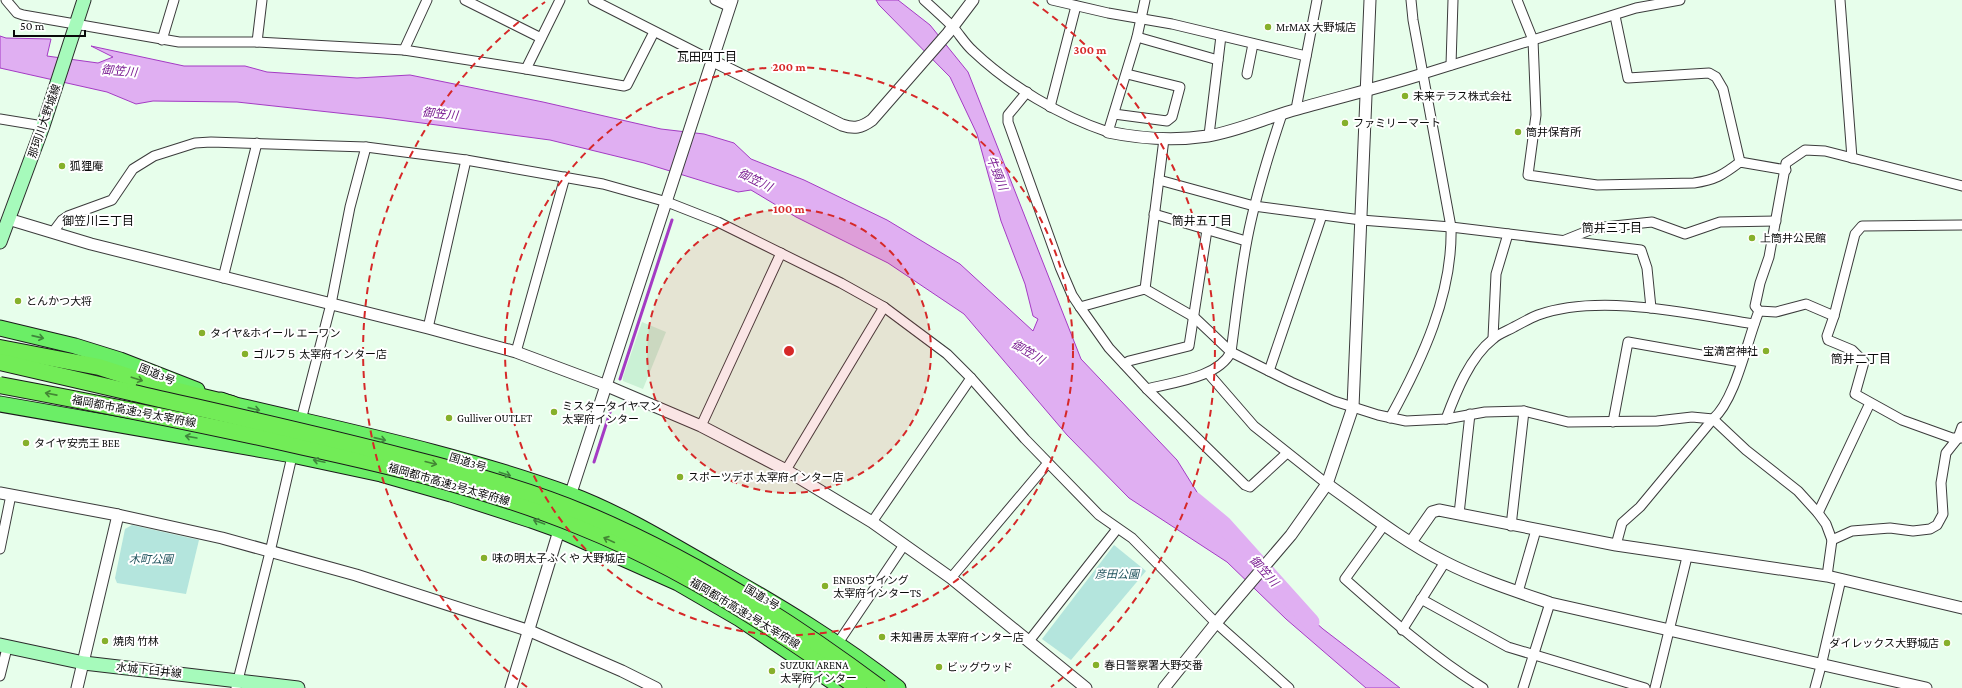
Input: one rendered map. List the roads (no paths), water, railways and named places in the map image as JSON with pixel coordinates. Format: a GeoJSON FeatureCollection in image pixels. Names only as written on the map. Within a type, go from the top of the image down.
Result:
{"type":"FeatureCollection","features":[{"type":"Feature","properties":{"kind":"highway","name":"国道3号"},"geometry":{"type":"LineString","coordinates":[[0,328],[75,346],[120,360],[232,404],[459,459],[570,494],[626,520],[688,553],[838,643],[898,688]]}},
{"type":"Feature","properties":{"kind":"highway"},"geometry":{"type":"LineString","coordinates":[[0,348],[100,367],[161,387],[232,404]]}},
{"type":"Feature","properties":{"kind":"highway"},"geometry":{"type":"LineString","coordinates":[[0,362],[134,393]]}},
{"type":"Feature","properties":{"kind":"highway"},"geometry":{"type":"LineString","coordinates":[[0,368],[134,393]]}},
{"type":"Feature","properties":{"kind":"highway","name":"福岡都市高速2号太宰府線"},"geometry":{"type":"LineString","coordinates":[[0,384],[229,430],[348,456],[514,501],[581,526],[694,582],[773,628],[858,688]]}},
{"type":"Feature","properties":{"kind":"highway","name":"福岡都市高速2号太宰府線"},"geometry":{"type":"LineString","coordinates":[[134,393],[356,444],[438,465],[512,487],[585,513],[700,568],[738,590],[831,651],[880,688]]}},
{"type":"Feature","properties":{"kind":"highway"},"geometry":{"type":"LineString","coordinates":[[0,404],[292,455],[381,474],[444,492],[559,530],[678,583],[740,619],[842,688]]}},
{"type":"Feature","properties":{"kind":"main road","name":"那珂川大野城線"},"geometry":{"type":"LineString","coordinates":[[0,242],[4,218],[43,126],[84,0]]}},
{"type":"Feature","properties":{"kind":"main road","name":"水城下臼井線"},"geometry":{"type":"LineString","coordinates":[[4,646],[84,663],[237,684],[298,688]]}},
{"type":"Feature","properties":{"kind":"street"},"geometry":{"type":"LineString","coordinates":[[6,0],[17,12],[23,15],[76,26],[162,40],[201,43],[256,42],[404,50],[624,86],[627,85],[654,32]]}},
{"type":"Feature","properties":{"kind":"street"},"geometry":{"type":"LineString","coordinates":[[162,40],[174,0]]}},
{"type":"Feature","properties":{"kind":"street"},"geometry":{"type":"LineString","coordinates":[[256,42],[262,0]]}},
{"type":"Feature","properties":{"kind":"street"},"geometry":{"type":"LineString","coordinates":[[404,50],[427,0]]}},
{"type":"Feature","properties":{"kind":"street"},"geometry":{"type":"LineString","coordinates":[[465,0],[540,38]]}},
{"type":"Feature","properties":{"kind":"street"},"geometry":{"type":"LineString","coordinates":[[526,69],[560,0]]}},
{"type":"Feature","properties":{"kind":"street"},"geometry":{"type":"LineString","coordinates":[[593,0],[654,32],[842,125],[852,128],[863,127],[872,120],[927,59],[973,0]]}},
{"type":"Feature","properties":{"kind":"street"},"geometry":{"type":"LineString","coordinates":[[511,688],[530,631],[570,494],[731,4],[715,0]]}},
{"type":"Feature","properties":{"kind":"street"},"geometry":{"type":"LineString","coordinates":[[924,0],[951,30],[972,50],[1027,92],[1050,107],[1080,123],[1108,132],[1134,137],[1164,139],[1209,135],[1296,109],[1367,91],[1616,16],[1636,4],[1680,0]]}},
{"type":"Feature","properties":{"kind":"street"},"geometry":{"type":"LineString","coordinates":[[1052,0],[1172,24],[1306,56]]}},
{"type":"Feature","properties":{"kind":"street"},"geometry":{"type":"LineString","coordinates":[[1108,132],[1137,37],[1145,0]]}},
{"type":"Feature","properties":{"kind":"street"},"geometry":{"type":"LineString","coordinates":[[1296,109],[1317,0]]}},
{"type":"Feature","properties":{"kind":"street"},"geometry":{"type":"LineString","coordinates":[[1164,688],[1216,623],[1291,535],[1327,484],[1353,407],[1370,0]]}},
{"type":"Feature","properties":{"kind":"street"},"geometry":{"type":"LineString","coordinates":[[1390,418],[1418,363],[1434,322],[1452,249],[1451,227],[1413,20],[1411,0]]}},
{"type":"Feature","properties":{"kind":"street"},"geometry":{"type":"LineString","coordinates":[[1451,65],[1453,0]]}},
{"type":"Feature","properties":{"kind":"street"},"geometry":{"type":"LineString","coordinates":[[1517,0],[1533,40],[1536,115],[1528,174],[1597,185],[1694,183],[1710,181],[1722,176],[1740,162],[1786,170]]}},
{"type":"Feature","properties":{"kind":"street"},"geometry":{"type":"LineString","coordinates":[[1840,0],[1852,158]]}},
{"type":"Feature","properties":{"kind":"street"},"geometry":{"type":"LineString","coordinates":[[1050,107],[1076,6]]}},
{"type":"Feature","properties":{"kind":"street"},"geometry":{"type":"LineString","coordinates":[[1616,16],[1628,78],[1709,73],[1716,77],[1723,89],[1740,162]]}},
{"type":"Feature","properties":{"kind":"street"},"geometry":{"type":"LineString","coordinates":[[1209,135],[1222,36]]}},
{"type":"Feature","properties":{"kind":"street"},"geometry":{"type":"LineString","coordinates":[[1137,37],[1218,60]]}},
{"type":"Feature","properties":{"kind":"street"},"geometry":{"type":"LineString","coordinates":[[1247,74],[1253,44]]}},
{"type":"Feature","properties":{"kind":"street"},"geometry":{"type":"LineString","coordinates":[[1114,114],[1167,121],[1172,117],[1180,87],[1126,74]]}},
{"type":"Feature","properties":{"kind":"street"},"geometry":{"type":"LineString","coordinates":[[1027,92],[1008,115],[1008,122],[1060,267],[1072,295],[1094,330],[1147,389],[1207,450],[1248,487],[1287,453]]}},
{"type":"Feature","properties":{"kind":"street"},"geometry":{"type":"LineString","coordinates":[[1147,389],[1208,373],[1218,368],[1227,360],[1231,352],[1246,241],[1261,177],[1282,114]]}},
{"type":"Feature","properties":{"kind":"street"},"geometry":{"type":"LineString","coordinates":[[0,119],[43,126]]}},
{"type":"Feature","properties":{"kind":"street"},"geometry":{"type":"LineString","coordinates":[[1145,290],[1164,139]]}},
{"type":"Feature","properties":{"kind":"street"},"geometry":{"type":"LineString","coordinates":[[53,232],[62,220],[68,216],[112,200],[133,170],[154,156],[195,143],[257,143],[366,147],[466,160],[565,177],[602,184],[667,202],[718,222],[884,307],[947,354],[971,378],[1048,463],[1099,515],[1132,538],[1216,623],[1289,688]]}},
{"type":"Feature","properties":{"kind":"street"},"geometry":{"type":"LineString","coordinates":[[223,278],[257,143]]}},
{"type":"Feature","properties":{"kind":"street"},"geometry":{"type":"LineString","coordinates":[[237,684],[270,552],[292,455],[331,304],[350,206],[366,147]]}},
{"type":"Feature","properties":{"kind":"street"},"geometry":{"type":"LineString","coordinates":[[1834,316],[1806,304],[1776,312],[1759,310],[1755,306],[1760,283],[1769,257],[1786,170],[1786,163],[1805,150],[1824,151],[1962,186]]}},
{"type":"Feature","properties":{"kind":"street"},"geometry":{"type":"LineString","coordinates":[[428,328],[466,160]]}},
{"type":"Feature","properties":{"kind":"street"},"geometry":{"type":"LineString","coordinates":[[516,352],[565,177]]}},
{"type":"Feature","properties":{"kind":"street"},"geometry":{"type":"LineString","coordinates":[[1159,180],[1254,206],[1360,220],[1451,227],[1641,250],[1648,268],[1651,308]]}},
{"type":"Feature","properties":{"kind":"street"},"geometry":{"type":"LineString","coordinates":[[1154,214],[1246,241]]}},
{"type":"Feature","properties":{"kind":"street"},"geometry":{"type":"LineString","coordinates":[[1269,371],[1322,215]]}},
{"type":"Feature","properties":{"kind":"street"},"geometry":{"type":"LineString","coordinates":[[4,218],[91,244],[428,328],[516,352],[606,386],[701,426],[786,470],[872,522],[951,578],[1086,688]]}},
{"type":"Feature","properties":{"kind":"street"},"geometry":{"type":"LineString","coordinates":[[1564,240],[1596,228],[1652,222],[1685,234],[1720,222],[1776,222]]}},
{"type":"Feature","properties":{"kind":"street"},"geometry":{"type":"LineString","coordinates":[[1960,438],[1902,420],[1855,394],[1864,362],[1852,350],[1828,340],[1826,336],[1834,316],[1855,234],[1862,226],[1962,225]]}},
{"type":"Feature","properties":{"kind":"street"},"geometry":{"type":"LineString","coordinates":[[1124,364],[1189,346],[1207,230]]}},
{"type":"Feature","properties":{"kind":"street"},"geometry":{"type":"LineString","coordinates":[[1493,338],[1496,274],[1508,234]]}},
{"type":"Feature","properties":{"kind":"street"},"geometry":{"type":"LineString","coordinates":[[701,426],[781,254]]}},
{"type":"Feature","properties":{"kind":"street"},"geometry":{"type":"LineString","coordinates":[[1080,307],[1145,290],[1194,317],[1231,352],[1334,401],[1390,418],[1406,421],[1446,419],[1470,414],[1524,411],[1568,422],[1657,421],[1692,417],[1713,419],[1746,450],[1798,491],[1818,513],[1826,524],[1832,540],[1828,576]]}},
{"type":"Feature","properties":{"kind":"street"},"geometry":{"type":"LineString","coordinates":[[1446,419],[1473,361],[1493,338],[1538,315],[1568,307],[1586,305],[1651,308],[1754,324]]}},
{"type":"Feature","properties":{"kind":"street"},"geometry":{"type":"LineString","coordinates":[[786,470],[884,307]]}},
{"type":"Feature","properties":{"kind":"street"},"geometry":{"type":"LineString","coordinates":[[1616,546],[1622,523],[1640,507],[1713,419],[1721,413],[1742,362],[1759,310]]}},
{"type":"Feature","properties":{"kind":"street"},"geometry":{"type":"LineString","coordinates":[[1613,422],[1628,342],[1742,362]]}},
{"type":"Feature","properties":{"kind":"street"},"geometry":{"type":"LineString","coordinates":[[1208,373],[1254,426],[1287,453],[1384,525],[1445,562],[1518,592],[1550,603],[1821,666],[1926,688]]}},
{"type":"Feature","properties":{"kind":"street"},"geometry":{"type":"LineString","coordinates":[[872,522],[971,378]]}},
{"type":"Feature","properties":{"kind":"street"},"geometry":{"type":"LineString","coordinates":[[1818,513],[1870,403]]}},
{"type":"Feature","properties":{"kind":"street"},"geometry":{"type":"LineString","coordinates":[[1511,526],[1524,411]]}},
{"type":"Feature","properties":{"kind":"street"},"geometry":{"type":"LineString","coordinates":[[1459,514],[1470,414]]}},
{"type":"Feature","properties":{"kind":"street"},"geometry":{"type":"LineString","coordinates":[[1832,540],[1852,532],[1890,528],[1913,531],[1930,529],[1938,525],[1943,514],[1941,483],[1946,453],[1960,438],[1962,427]]}},
{"type":"Feature","properties":{"kind":"street"},"geometry":{"type":"LineString","coordinates":[[951,578],[1048,463]]}},
{"type":"Feature","properties":{"kind":"street"},"geometry":{"type":"LineString","coordinates":[[0,493],[118,515],[222,538],[356,575],[530,631],[622,671],[656,688]]}},
{"type":"Feature","properties":{"kind":"street"},"geometry":{"type":"LineString","coordinates":[[0,549],[11,495]]}},
{"type":"Feature","properties":{"kind":"street"},"geometry":{"type":"LineString","coordinates":[[1411,542],[1432,512],[1439,510],[1511,526],[1616,546],[1828,576],[1962,608]]}},
{"type":"Feature","properties":{"kind":"street"},"geometry":{"type":"LineString","coordinates":[[78,688],[118,515]]}},
{"type":"Feature","properties":{"kind":"street"},"geometry":{"type":"LineString","coordinates":[[1384,525],[1345,578],[1402,630],[1464,676],[1483,688]]}},
{"type":"Feature","properties":{"kind":"street"},"geometry":{"type":"LineString","coordinates":[[1029,641],[1117,529]]}},
{"type":"Feature","properties":{"kind":"street"},"geometry":{"type":"LineString","coordinates":[[1518,592],[1536,530]]}},
{"type":"Feature","properties":{"kind":"street"},"geometry":{"type":"LineString","coordinates":[[838,643],[904,545]]}},
{"type":"Feature","properties":{"kind":"street"},"geometry":{"type":"LineString","coordinates":[[1655,688],[1687,557]]}},
{"type":"Feature","properties":{"kind":"street"},"geometry":{"type":"LineString","coordinates":[[1402,630],[1445,562]]}},
{"type":"Feature","properties":{"kind":"street"},"geometry":{"type":"LineString","coordinates":[[1814,688],[1821,666],[1841,579]]}},
{"type":"Feature","properties":{"kind":"street"},"geometry":{"type":"LineString","coordinates":[[1421,599],[1508,647],[1533,656],[1645,688]]}},
{"type":"Feature","properties":{"kind":"street"},"geometry":{"type":"LineString","coordinates":[[1523,688],[1550,603]]}},
{"type":"Feature","properties":{"kind":"street"},"geometry":{"type":"LineString","coordinates":[[0,676],[4,646]]}},
{"type":"Feature","properties":{"kind":"street"},"geometry":{"type":"LineString","coordinates":[[804,688],[817,670]]}},
{"type":"Feature","properties":{"kind":"water","name":"牛頸川"},"geometry":{"type":"Polygon","coordinates":[[[876,0],[898,0],[930,25],[968,72],[1081,359],[1177,460],[1223,534],[1275,587],[1323,629],[1400,688],[1366,688],[1286,619],[1227,562],[1129,498],[1067,435],[964,314],[888,263],[796,217],[751,190],[738,192],[644,163],[550,140],[384,118],[237,102],[153,101],[136,104],[107,92],[0,68],[0,36],[6,38],[51,39],[47,56],[98,63],[113,57],[91,46],[184,66],[245,66],[267,72],[357,78],[410,75],[543,102],[661,129],[704,134],[734,143],[751,159],[804,180],[887,220],[960,264],[1033,331],[1038,319],[1033,316],[1025,284],[1001,221],[977,134],[950,77],[879,5],[876,0]]]}},
{"type":"Feature","properties":{"kind":"waterway"},"geometry":{"type":"LineString","coordinates":[[620,379],[672,220]]}},
{"type":"Feature","properties":{"kind":"waterway"},"geometry":{"type":"LineString","coordinates":[[594,462],[613,403]]}},
{"type":"Feature","properties":{"kind":"waterway","name":"御笠川"},"geometry":{"type":"LineString","coordinates":[[1194,500],[1223,524],[1311,622]]}},
{"type":"Feature","properties":{"kind":"place","name":"MrMAX 大野城店"},"geometry":{"type":"Point","coordinates":[1268,27]}},
{"type":"Feature","properties":{"kind":"place","name":"未来テラス株式会社"},"geometry":{"type":"Point","coordinates":[1405,96]}},
{"type":"Feature","properties":{"kind":"place","name":"ファミリーマート"},"geometry":{"type":"Point","coordinates":[1345,123]}},
{"type":"Feature","properties":{"kind":"place","name":"筒井保育所"},"geometry":{"type":"Point","coordinates":[1518,132]}},
{"type":"Feature","properties":{"kind":"place","name":"狐狸庵"},"geometry":{"type":"Point","coordinates":[62,166]}},
{"type":"Feature","properties":{"kind":"place","name":"上筒井公民館"},"geometry":{"type":"Point","coordinates":[1752,238]}},
{"type":"Feature","properties":{"kind":"place","name":"とんかつ大将"},"geometry":{"type":"Point","coordinates":[18,301]}},
{"type":"Feature","properties":{"kind":"place","name":"タイヤ&ホイール エーワン"},"geometry":{"type":"Point","coordinates":[202,333]}},
{"type":"Feature","properties":{"kind":"place","name":"宝満宮神社"},"geometry":{"type":"Point","coordinates":[1766,351]}},
{"type":"Feature","properties":{"kind":"place","name":"ゴルフ５ 太宰府インター店"},"geometry":{"type":"Point","coordinates":[245,354]}},
{"type":"Feature","properties":{"kind":"place","name":"ミスタータイヤマン 太宰府インター"},"geometry":{"type":"Point","coordinates":[554,412]}},
{"type":"Feature","properties":{"kind":"place","name":"Gulliver OUTLET"},"geometry":{"type":"Point","coordinates":[449,418]}},
{"type":"Feature","properties":{"kind":"place","name":"タイヤ安売王 BEE"},"geometry":{"type":"Point","coordinates":[26,443]}},
{"type":"Feature","properties":{"kind":"place","name":"スポーツデポ 太宰府インター店"},"geometry":{"type":"Point","coordinates":[680,477]}},
{"type":"Feature","properties":{"kind":"place","name":"味の明太子ふくや 大野城店"},"geometry":{"type":"Point","coordinates":[484,558]}},
{"type":"Feature","properties":{"kind":"place","name":"ENEOSウイング 太宰府インターTS"},"geometry":{"type":"Point","coordinates":[825,586]}},
{"type":"Feature","properties":{"kind":"place","name":"未知書房 太宰府インター店"},"geometry":{"type":"Point","coordinates":[882,637]}},
{"type":"Feature","properties":{"kind":"place","name":"焼肉 竹林"},"geometry":{"type":"Point","coordinates":[105,641]}},
{"type":"Feature","properties":{"kind":"place","name":"ダイレックス大野城店"},"geometry":{"type":"Point","coordinates":[1947,643]}},
{"type":"Feature","properties":{"kind":"place","name":"春日警察署大野交番"},"geometry":{"type":"Point","coordinates":[1096,665]}},
{"type":"Feature","properties":{"kind":"place","name":"ビッグウッド"},"geometry":{"type":"Point","coordinates":[939,667]}},
{"type":"Feature","properties":{"kind":"place","name":"SUZUKI ARENA 太宰府インター"},"geometry":{"type":"Point","coordinates":[772,671]}},
{"type":"Feature","properties":{"kind":"district","name":"瓦田四丁目"},"geometry":{"type":"Point","coordinates":[707,57]}},
{"type":"Feature","properties":{"kind":"district","name":"御笠川三丁目"},"geometry":{"type":"Point","coordinates":[98,221]}},
{"type":"Feature","properties":{"kind":"district","name":"筒井五丁目"},"geometry":{"type":"Point","coordinates":[1202,221]}},
{"type":"Feature","properties":{"kind":"district","name":"筒井三丁目"},"geometry":{"type":"Point","coordinates":[1612,228]}},
{"type":"Feature","properties":{"kind":"district","name":"筒井二丁目"},"geometry":{"type":"Point","coordinates":[1861,359]}},
{"type":"Feature","properties":{"kind":"park label","name":"木町公園"},"geometry":{"type":"Point","coordinates":[151,559]}},
{"type":"Feature","properties":{"kind":"park label","name":"彦田公園"},"geometry":{"type":"Point","coordinates":[1117,574]}}]}
